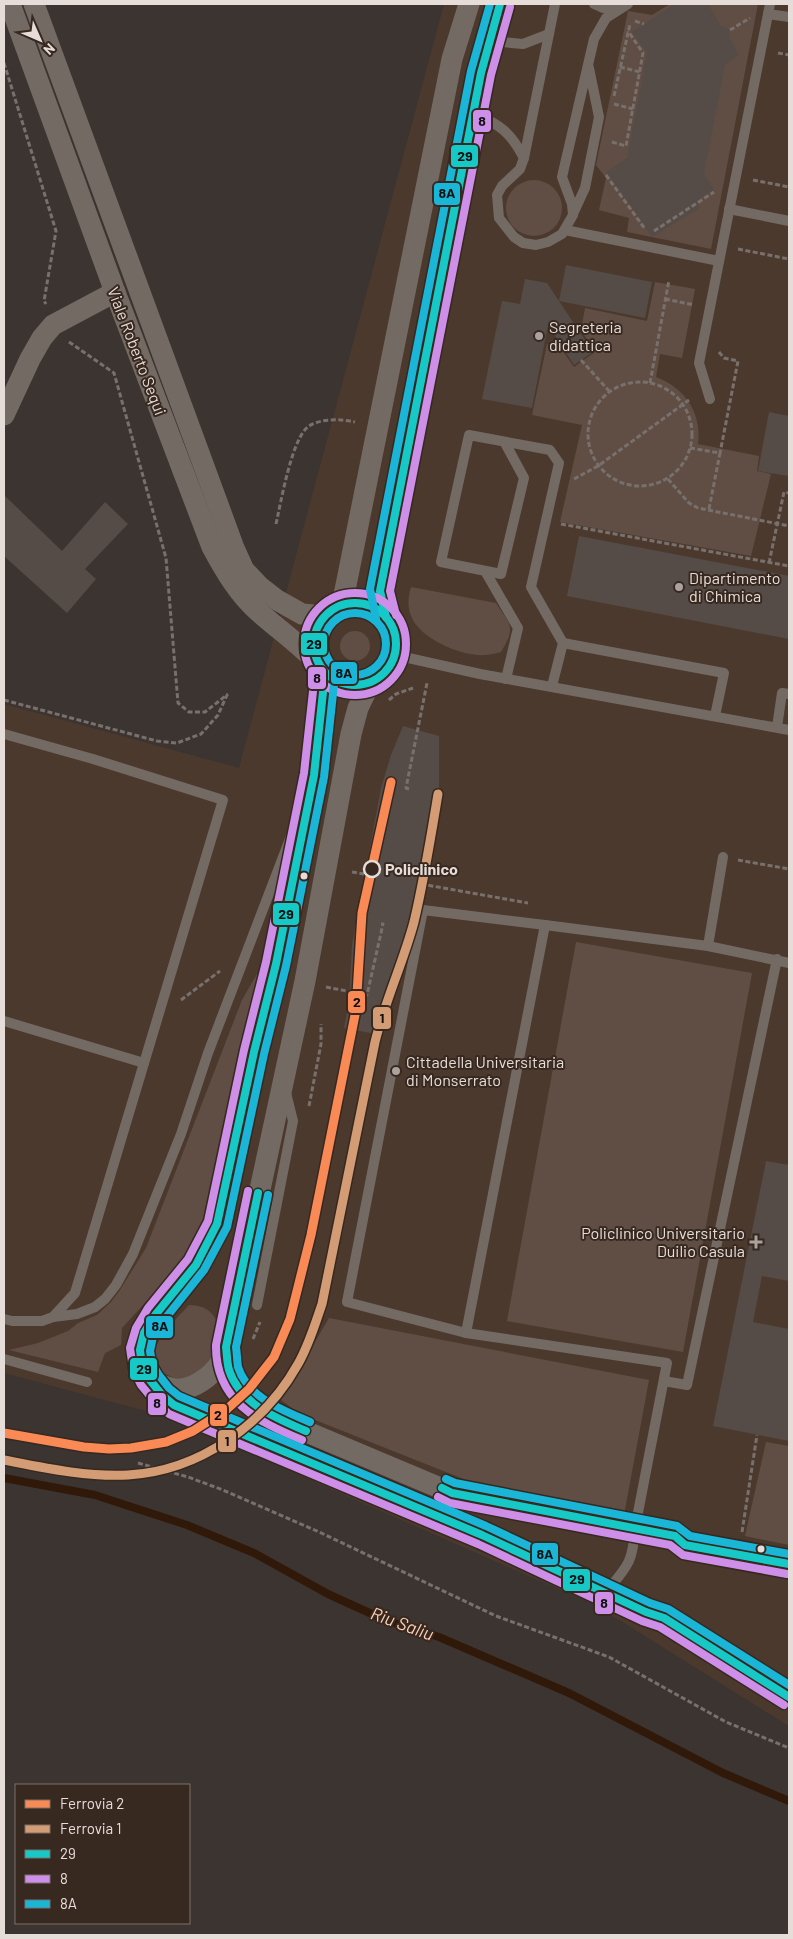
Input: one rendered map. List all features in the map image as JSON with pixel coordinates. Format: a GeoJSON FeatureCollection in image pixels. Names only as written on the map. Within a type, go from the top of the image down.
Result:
{"type":"FeatureCollection","features":[{"type":"Feature","properties":{"kind":"street","name":"Viale Roberto Sequi"},"geometry":{"type":"LineString","coordinates":[[10,4],[115,292],[212,547],[226,573],[248,600],[260,613],[304,649],[322,669]]}},
{"type":"Feature","properties":{"kind":"street","name":"Viale Roberto Sequi"},"geometry":{"type":"LineString","coordinates":[[34,4],[234,548],[244,570],[259,586],[277,600],[302,614],[333,610]]}},
{"type":"Feature","properties":{"kind":"street"},"geometry":{"type":"LineString","coordinates":[[333,610],[378,428],[452,60],[469,4]]}},
{"type":"Feature","properties":{"kind":"street"},"geometry":{"type":"LineString","coordinates":[[386,617],[380,591],[474,114],[500,4]]}},
{"type":"Feature","properties":{"kind":"street"},"geometry":{"type":"LineString","coordinates":[[4,414],[30,359],[52,325],[115,292]]}},
{"type":"Feature","properties":{"kind":"street"},"geometry":{"type":"LineString","coordinates":[[353,603],[365,604],[376,609],[386,617],[393,628],[395,655],[389,667],[381,676],[370,683],[358,686],[346,685],[335,681],[322,669],[314,652],[314,640],[317,627],[333,610],[353,603]]}},
{"type":"Feature","properties":{"kind":"street"},"geometry":{"type":"LineString","coordinates":[[322,669],[314,776],[276,964],[254,1052],[217,1224],[196,1265],[156,1314],[144,1333],[140,1350],[142,1366],[162,1395],[174,1405],[482,1535],[646,1612],[664,1618],[789,1697]]}},
{"type":"Feature","properties":{"kind":"street"},"geometry":{"type":"LineString","coordinates":[[150,1380],[164,1386],[180,1389],[195,1385],[208,1376],[219,1364],[226,1347],[282,1080],[305,981],[351,734],[358,708],[370,683]]}},
{"type":"Feature","properties":{"kind":"street"},"geometry":{"type":"LineString","coordinates":[[226,1347],[229,1369],[237,1387],[249,1402],[270,1416],[452,1493],[675,1536],[685,1545],[789,1564]]}},
{"type":"Feature","properties":{"kind":"lane"},"geometry":{"type":"LineString","coordinates":[[555,4],[524,158],[520,169],[502,186],[496,195],[499,218],[514,237],[524,243],[536,245],[548,242],[562,234],[585,188],[599,117],[588,65]]}},
{"type":"Feature","properties":{"kind":"lane"},"geometry":{"type":"LineString","coordinates":[[594,4],[603,8],[618,10]]}},
{"type":"Feature","properties":{"kind":"lane"},"geometry":{"type":"LineString","coordinates":[[572,215],[572,204],[562,177],[594,39],[606,18],[628,4]]}},
{"type":"Feature","properties":{"kind":"lane"},"geometry":{"type":"LineString","coordinates":[[710,399],[699,363],[769,9],[789,17]]}},
{"type":"Feature","properties":{"kind":"lane"},"geometry":{"type":"LineString","coordinates":[[490,41],[523,44],[549,34]]}},
{"type":"Feature","properties":{"kind":"lane"},"geometry":{"type":"LineString","coordinates":[[474,114],[504,129],[515,141],[524,158]]}},
{"type":"Feature","properties":{"kind":"lane"},"geometry":{"type":"LineString","coordinates":[[729,209],[789,221]]}},
{"type":"Feature","properties":{"kind":"lane"},"geometry":{"type":"LineString","coordinates":[[565,230],[719,261]]}},
{"type":"Feature","properties":{"kind":"lane"},"geometry":{"type":"LineString","coordinates":[[505,443],[524,478],[501,574],[441,562],[469,435],[550,450],[559,462],[531,586],[563,643],[552,686]]}},
{"type":"Feature","properties":{"kind":"lane"},"geometry":{"type":"LineString","coordinates":[[485,571],[518,628],[506,679]]}},
{"type":"Feature","properties":{"kind":"lane"},"geometry":{"type":"LineString","coordinates":[[563,643],[724,673],[715,716]]}},
{"type":"Feature","properties":{"kind":"lane"},"geometry":{"type":"LineString","coordinates":[[395,655],[506,679],[789,730]]}},
{"type":"Feature","properties":{"kind":"lane"},"geometry":{"type":"LineString","coordinates":[[777,727],[782,693],[789,694]]}},
{"type":"Feature","properties":{"kind":"lane"},"geometry":{"type":"LineString","coordinates":[[4,734],[93,759],[223,800],[76,1293],[53,1317]]}},
{"type":"Feature","properties":{"kind":"lane"},"geometry":{"type":"LineString","coordinates":[[4,1319],[35,1321],[76,1314],[95,1307],[116,1285],[133,1254],[181,1134],[208,1052],[314,776]]}},
{"type":"Feature","properties":{"kind":"lane"},"geometry":{"type":"LineString","coordinates":[[708,946],[723,857]]}},
{"type":"Feature","properties":{"kind":"lane"},"geometry":{"type":"LineString","coordinates":[[606,1592],[627,1568],[634,1549],[636,1528],[667,1364],[466,1333],[347,1302],[423,910],[708,946],[789,963]]}},
{"type":"Feature","properties":{"kind":"lane"},"geometry":{"type":"LineString","coordinates":[[466,1333],[545,925]]}},
{"type":"Feature","properties":{"kind":"lane"},"geometry":{"type":"LineString","coordinates":[[664,1381],[687,1385],[777,960]]}},
{"type":"Feature","properties":{"kind":"lane"},"geometry":{"type":"LineString","coordinates":[[4,1021],[144,1063]]}},
{"type":"Feature","properties":{"kind":"lane"},"geometry":{"type":"LineString","coordinates":[[257,1305],[293,1121],[282,1080]]}},
{"type":"Feature","properties":{"kind":"lane"},"geometry":{"type":"LineString","coordinates":[[4,1360],[87,1382]]}},
{"type":"Feature","properties":{"kind":"path"},"geometry":{"type":"LineString","coordinates":[[730,30],[752,17]]}},
{"type":"Feature","properties":{"kind":"path"},"geometry":{"type":"LineString","coordinates":[[633,109],[612,104],[630,20],[644,24]]}},
{"type":"Feature","properties":{"kind":"path"},"geometry":{"type":"LineString","coordinates":[[604,140],[626,146],[643,53],[628,30]]}},
{"type":"Feature","properties":{"kind":"path"},"geometry":{"type":"LineString","coordinates":[[4,63],[56,231],[44,301],[67,340],[114,373],[166,558],[178,703],[189,712],[205,712],[228,694],[218,715],[201,734],[177,744],[158,741],[4,700]]}},
{"type":"Feature","properties":{"kind":"path"},"geometry":{"type":"LineString","coordinates":[[620,67],[640,72]]}},
{"type":"Feature","properties":{"kind":"path"},"geometry":{"type":"LineString","coordinates":[[604,172],[649,235],[720,189],[718,198]]}},
{"type":"Feature","properties":{"kind":"path"},"geometry":{"type":"LineString","coordinates":[[750,179],[789,187]]}},
{"type":"Feature","properties":{"kind":"path"},"geometry":{"type":"LineString","coordinates":[[733,248],[789,259]]}},
{"type":"Feature","properties":{"kind":"path"},"geometry":{"type":"LineString","coordinates":[[650,383],[669,280]]}},
{"type":"Feature","properties":{"kind":"path"},"geometry":{"type":"LineString","coordinates":[[664,299],[710,308]]}},
{"type":"Feature","properties":{"kind":"path"},"geometry":{"type":"LineString","coordinates":[[709,509],[738,361],[724,358],[714,347]]}},
{"type":"Feature","properties":{"kind":"path"},"geometry":{"type":"LineString","coordinates":[[581,360],[610,392]]}},
{"type":"Feature","properties":{"kind":"path"},"geometry":{"type":"LineString","coordinates":[[636,382],[650,383],[663,387],[674,394],[683,404],[691,425],[690,448],[682,466],[668,479],[656,484],[630,486],[607,476],[598,466],[591,454],[588,441],[588,426],[592,413],[599,401],[610,392],[622,385],[636,382]]}},
{"type":"Feature","properties":{"kind":"path"},"geometry":{"type":"LineString","coordinates":[[568,482],[598,466],[689,400]]}},
{"type":"Feature","properties":{"kind":"path"},"geometry":{"type":"LineString","coordinates":[[276,524],[297,442],[308,426],[321,421],[345,420],[378,428]]}},
{"type":"Feature","properties":{"kind":"path"},"geometry":{"type":"LineString","coordinates":[[690,448],[720,453]]}},
{"type":"Feature","properties":{"kind":"path"},"geometry":{"type":"LineString","coordinates":[[668,479],[689,503],[698,508],[789,526]]}},
{"type":"Feature","properties":{"kind":"path"},"geometry":{"type":"LineString","coordinates":[[769,562],[784,492],[789,493]]}},
{"type":"Feature","properties":{"kind":"path"},"geometry":{"type":"LineString","coordinates":[[557,524],[789,566]]}},
{"type":"Feature","properties":{"kind":"path"},"geometry":{"type":"LineString","coordinates":[[408,789],[406,788],[427,683]]}},
{"type":"Feature","properties":{"kind":"path"},"geometry":{"type":"LineString","coordinates":[[723,857],[789,870]]}},
{"type":"Feature","properties":{"kind":"path"},"geometry":{"type":"LineString","coordinates":[[352,872],[364,874]]}},
{"type":"Feature","properties":{"kind":"path"},"geometry":{"type":"LineString","coordinates":[[421,884],[537,905]]}},
{"type":"Feature","properties":{"kind":"path"},"geometry":{"type":"LineString","coordinates":[[322,986],[367,995],[383,924],[381,924]]}},
{"type":"Feature","properties":{"kind":"path"},"geometry":{"type":"LineString","coordinates":[[164,997],[180,1001],[225,967]]}},
{"type":"Feature","properties":{"kind":"path"},"geometry":{"type":"LineString","coordinates":[[738,1554],[757,1435]]}},
{"type":"Feature","properties":{"kind":"path"},"geometry":{"type":"LineString","coordinates":[[138,1463],[188,1477],[222,1490],[317,1531],[496,1616],[609,1657],[726,1722],[789,1748]]}},
{"type":"Feature","properties":{"kind":"shaded area","name":"Cittadella Universitaria di Monserrato"},"geometry":{"type":"Polygon","coordinates":[[[444,4],[789,4],[789,1726],[597,1606],[165,1416],[4,1373],[4,704],[239,768],[444,4]]]}},
{"type":"Feature","properties":{"kind":"shaded area"},"geometry":{"type":"Polygon","coordinates":[[[670,4],[758,4],[711,249],[627,232],[629,218],[599,210],[606,178],[596,165],[628,11],[652,15],[670,4]]]}},
{"type":"Feature","properties":{"kind":"shaded area"},"geometry":{"type":"Polygon","coordinates":[[[528,180],[540,180],[550,184],[558,192],[562,208],[558,224],[550,232],[540,236],[528,236],[518,232],[510,224],[506,214],[506,202],[510,192],[518,184],[528,180]]]}},
{"type":"Feature","properties":{"kind":"shaded area"},"geometry":{"type":"Polygon","coordinates":[[[655,282],[695,289],[682,358],[660,354],[656,377],[675,388],[689,403],[697,422],[698,444],[759,456],[757,471],[771,474],[751,556],[560,522],[582,425],[532,415],[547,344],[560,347],[574,367],[595,352],[581,330],[585,308],[647,321],[655,282]]]}},
{"type":"Feature","properties":{"kind":"shaded area"},"geometry":{"type":"Polygon","coordinates":[[[411,587],[496,603],[510,627],[509,637],[501,652],[485,655],[466,653],[444,645],[424,633],[410,614],[408,602],[411,587]]]}},
{"type":"Feature","properties":{"kind":"shaded area"},"geometry":{"type":"Polygon","coordinates":[[[355,631],[366,635],[370,646],[366,657],[355,661],[344,657],[340,646],[344,635],[355,631]]]}},
{"type":"Feature","properties":{"kind":"shaded area"},"geometry":{"type":"Polygon","coordinates":[[[576,942],[752,973],[683,1352],[507,1321],[576,942]]]}},
{"type":"Feature","properties":{"kind":"shaded area"},"geometry":{"type":"Polygon","coordinates":[[[257,974],[270,986],[217,1197],[196,1247],[122,1328],[121,1345],[105,1353],[98,1372],[9,1350],[38,1343],[68,1331],[78,1323],[97,1315],[111,1302],[120,1290],[146,1248],[242,1000],[257,974]]]}},
{"type":"Feature","properties":{"kind":"shaded area"},"geometry":{"type":"Polygon","coordinates":[[[189,1305],[208,1310],[215,1317],[221,1328],[216,1351],[211,1361],[205,1368],[193,1376],[180,1379],[165,1374],[157,1366],[154,1356],[162,1336],[189,1305]]]}},
{"type":"Feature","properties":{"kind":"shaded area"},"geometry":{"type":"Polygon","coordinates":[[[329,1318],[649,1380],[624,1515],[466,1480],[300,1414],[281,1400],[329,1318]]]}},
{"type":"Feature","properties":{"kind":"shaded area"},"geometry":{"type":"Polygon","coordinates":[[[766,1442],[789,1446],[789,1545],[745,1536],[766,1442]]]}},
{"type":"Feature","properties":{"kind":"building"},"geometry":{"type":"Polygon","coordinates":[[[674,4],[708,4],[721,26],[730,30],[729,37],[739,55],[725,65],[704,174],[714,190],[700,198],[698,209],[652,237],[606,172],[627,158],[647,52],[632,32],[674,4]]]}},
{"type":"Feature","properties":{"kind":"building"},"geometry":{"type":"Polygon","coordinates":[[[566,265],[652,282],[645,318],[559,301],[566,265]]]}},
{"type":"Feature","properties":{"kind":"building","name":"Segreteria didattica"},"geometry":{"type":"Polygon","coordinates":[[[525,279],[547,283],[593,352],[574,365],[548,325],[532,408],[482,399],[502,301],[520,304],[525,279]]]}},
{"type":"Feature","properties":{"kind":"building"},"geometry":{"type":"Polygon","coordinates":[[[769,412],[789,416],[789,476],[758,471],[769,412]]]}},
{"type":"Feature","properties":{"kind":"building"},"geometry":{"type":"Polygon","coordinates":[[[4,495],[62,551],[105,502],[128,524],[85,569],[96,579],[67,613],[4,556],[4,495]]]}},
{"type":"Feature","properties":{"kind":"building","name":"Dipartimento di Chimica"},"geometry":{"type":"Polygon","coordinates":[[[579,536],[789,576],[789,639],[567,596],[579,536]]]}},
{"type":"Feature","properties":{"kind":"building","name":"Policlinico"},"geometry":{"type":"Polygon","coordinates":[[[403,726],[439,736],[439,792],[414,919],[403,956],[384,1000],[376,1034],[344,1028],[349,1003],[352,944],[381,788],[391,755],[403,726]]]}},
{"type":"Feature","properties":{"kind":"building"},"geometry":{"type":"Polygon","coordinates":[[[766,1161],[789,1165],[789,1281],[762,1276],[753,1322],[789,1329],[789,1441],[713,1426],[766,1161]]]}},
{"type":"Feature","properties":{"kind":"waterway","name":"Riu Saliu"},"geometry":{"type":"LineString","coordinates":[[4,1478],[95,1495],[187,1525],[254,1553],[328,1594],[385,1620],[439,1637],[569,1693],[723,1773],[789,1801]]}},
{"type":"Feature","properties":{"kind":"rail line","name":"2"},"geometry":{"type":"LineString","coordinates":[[4,1433],[84,1447],[109,1449],[131,1448],[166,1442],[193,1431],[226,1410],[249,1389],[274,1357],[290,1319],[311,1235],[356,1010],[362,913],[391,782]]}},
{"type":"Feature","properties":{"kind":"rail line","name":"1"},"geometry":{"type":"LineString","coordinates":[[4,1460],[97,1475],[128,1475],[154,1472],[180,1465],[227,1441],[267,1407],[284,1386],[298,1364],[312,1334],[322,1304],[375,1042],[414,922],[438,794]]}},
{"type":"Feature","properties":{"kind":"transit line","name":"8A"},"geometry":{"type":"LineString","coordinates":[[376,619],[370,589],[471,71],[490,4]]}},
{"type":"Feature","properties":{"kind":"transit line","name":"29"},"geometry":{"type":"LineString","coordinates":[[386,617],[380,591],[481,73],[500,4]]}},
{"type":"Feature","properties":{"kind":"transit line","name":"8"},"geometry":{"type":"LineString","coordinates":[[396,615],[390,591],[491,75],[510,7]]}},
{"type":"Feature","properties":{"kind":"transit line","name":"8"},"geometry":{"type":"LineString","coordinates":[[355,593],[375,597],[391,608],[402,624],[406,644],[402,664],[391,680],[375,691],[355,695],[335,691],[319,680],[308,664],[304,644],[308,624],[319,608],[335,597],[355,593]]}},
{"type":"Feature","properties":{"kind":"transit line","name":"29"},"geometry":{"type":"LineString","coordinates":[[355,603],[371,606],[384,615],[393,628],[396,644],[393,660],[384,673],[371,682],[355,685],[339,682],[326,673],[317,660],[314,644],[317,628],[326,615],[339,606],[355,603]]}},
{"type":"Feature","properties":{"kind":"transit line","name":"8A"},"geometry":{"type":"LineString","coordinates":[[349,613],[361,613],[377,622],[384,632],[386,644],[384,656],[377,666],[361,675],[349,675],[338,670],[329,661],[324,650],[324,638],[329,627],[338,618],[349,613]]}},
{"type":"Feature","properties":{"kind":"transit line","name":"8"},"geometry":{"type":"LineString","coordinates":[[315,673],[304,773],[266,962],[244,1050],[208,1221],[188,1259],[148,1308],[136,1328],[130,1348],[133,1369],[141,1385],[155,1402],[169,1414],[478,1544],[642,1621],[660,1627],[784,1705]]}},
{"type":"Feature","properties":{"kind":"transit line","name":"29"},"geometry":{"type":"LineString","coordinates":[[325,674],[314,775],[276,964],[254,1052],[217,1224],[196,1265],[156,1314],[144,1333],[140,1350],[142,1366],[162,1395],[174,1405],[482,1535],[646,1612],[664,1618],[789,1697]]}},
{"type":"Feature","properties":{"kind":"transit line","name":"8A"},"geometry":{"type":"LineString","coordinates":[[335,675],[324,777],[286,966],[264,1054],[227,1227],[204,1270],[164,1320],[153,1337],[150,1351],[152,1363],[169,1388],[179,1396],[486,1526],[650,1603],[668,1609],[789,1685]]}},
{"type":"Feature","properties":{"kind":"transit line","name":"8"},"geometry":{"type":"LineString","coordinates":[[248,1191],[216,1345],[218,1364],[223,1381],[231,1395],[242,1406],[269,1425],[302,1440]]}},
{"type":"Feature","properties":{"kind":"transit line","name":"29"},"geometry":{"type":"LineString","coordinates":[[258,1193],[226,1347],[228,1367],[234,1382],[250,1401],[271,1415],[306,1431]]}},
{"type":"Feature","properties":{"kind":"transit line","name":"8A"},"geometry":{"type":"LineString","coordinates":[[268,1195],[236,1347],[238,1367],[243,1378],[258,1395],[268,1402],[310,1422]]}},
{"type":"Feature","properties":{"kind":"transit line","name":"8A"},"geometry":{"type":"LineString","coordinates":[[446,1479],[455,1483],[677,1526],[690,1536],[789,1554]]}},
{"type":"Feature","properties":{"kind":"transit line","name":"29"},"geometry":{"type":"LineString","coordinates":[[442,1488],[452,1493],[675,1536],[685,1545],[789,1564]]}},
{"type":"Feature","properties":{"kind":"transit line","name":"8"},"geometry":{"type":"LineString","coordinates":[[438,1497],[450,1503],[670,1545],[683,1555],[787,1574]]}},
{"type":"Feature","properties":{"kind":"place","name":"Segreteria didattica"},"geometry":{"type":"Point","coordinates":[539,336]}},
{"type":"Feature","properties":{"kind":"place","name":"Dipartimento di Chimica"},"geometry":{"type":"Point","coordinates":[679,587]}},
{"type":"Feature","properties":{"kind":"place","name":"Policlinico"},"geometry":{"type":"Point","coordinates":[372,869]}},
{"type":"Feature","properties":{"kind":"place","name":"Cittadella Universitaria di Monserrato"},"geometry":{"type":"Point","coordinates":[396,1071]}},
{"type":"Feature","properties":{"kind":"place","name":"Policlinico Universitario Duilio Casula"},"geometry":{"type":"Point","coordinates":[756,1242]}}]}
